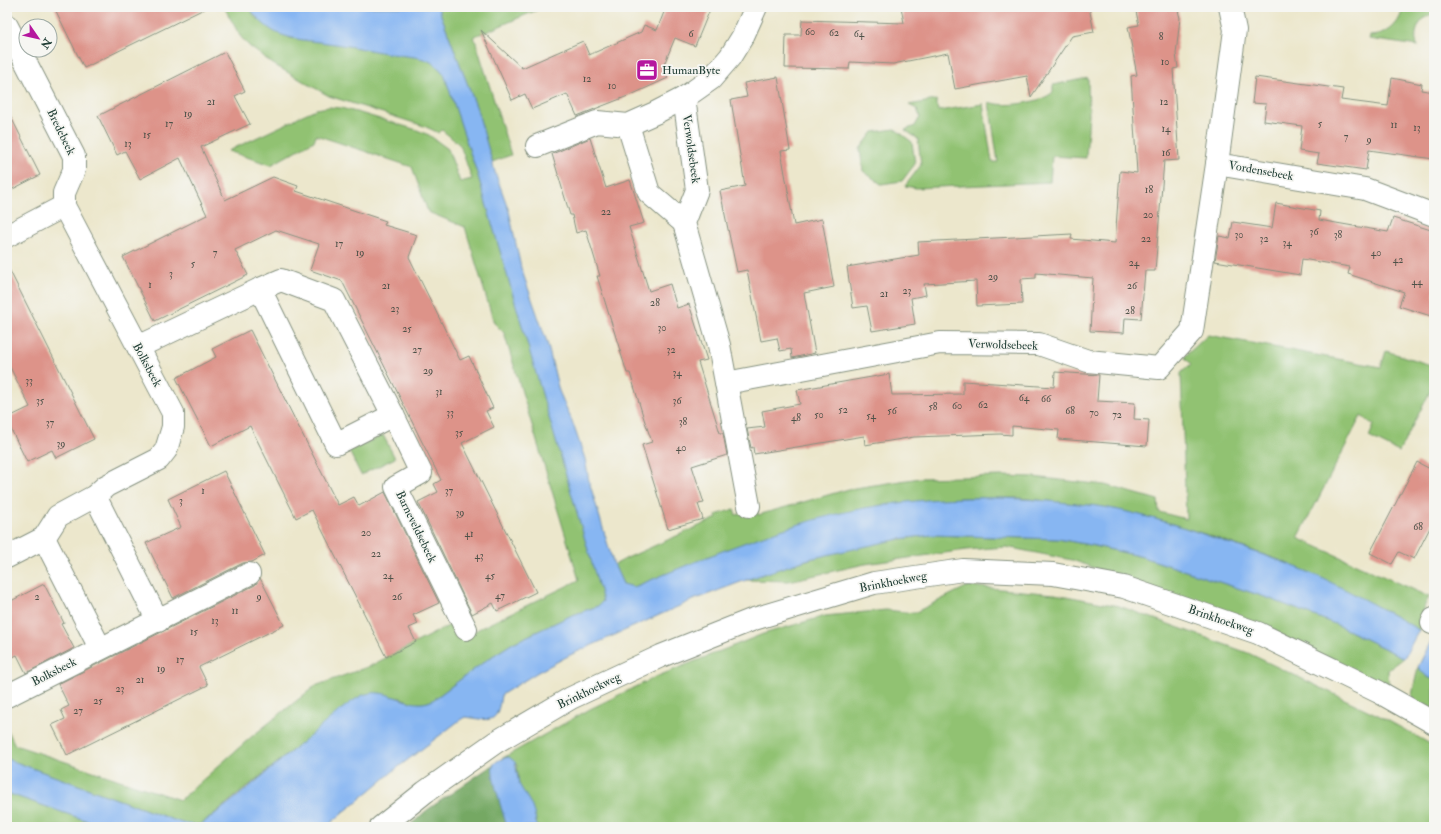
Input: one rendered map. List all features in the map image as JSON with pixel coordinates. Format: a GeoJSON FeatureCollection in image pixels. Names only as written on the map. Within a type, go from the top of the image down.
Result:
{"type":"FeatureCollection","features":[{"type":"Feature","properties":{"kind":"street","name":"Verwoldsebeek"},"geometry":{"type":"LineString","coordinates":[[537,146],[597,122],[628,125],[684,98],[711,79],[730,57],[744,36],[756,7]]}},
{"type":"Feature","properties":{"kind":"street","name":"Vordensebeek"},"geometry":{"type":"LineString","coordinates":[[1230,7],[1235,30],[1217,164],[1365,189],[1434,215]]}},
{"type":"Feature","properties":{"kind":"street","name":"Bredebeek"},"geometry":{"type":"LineString","coordinates":[[7,26],[74,156],[74,170],[64,192],[64,206]]}},
{"type":"Feature","properties":{"kind":"street","name":"Verwoldsebeek"},"geometry":{"type":"LineString","coordinates":[[684,98],[697,190],[684,223]]}},
{"type":"Feature","properties":{"kind":"street"},"geometry":{"type":"LineString","coordinates":[[628,125],[649,193],[684,223],[719,345],[749,506]]}},
{"type":"Feature","properties":{"kind":"street","name":"Verwoldsebeek"},"geometry":{"type":"LineString","coordinates":[[726,383],[940,342],[1039,344],[1088,361],[1159,368],[1192,332],[1217,164]]}},
{"type":"Feature","properties":{"kind":"street"},"geometry":{"type":"LineString","coordinates":[[7,236],[64,206]]}},
{"type":"Feature","properties":{"kind":"street","name":"Bolksbeek"},"geometry":{"type":"LineString","coordinates":[[44,538],[58,516],[95,496],[106,486],[159,459],[166,450],[174,427],[173,413],[64,206]]}},
{"type":"Feature","properties":{"kind":"street","name":"Barneveldsebeek"},"geometry":{"type":"LineString","coordinates":[[138,348],[281,280],[334,300],[394,416],[421,473],[396,487],[466,629]]}},
{"type":"Feature","properties":{"kind":"street"},"geometry":{"type":"LineString","coordinates":[[260,289],[336,444],[394,416]]}},
{"type":"Feature","properties":{"kind":"street"},"geometry":{"type":"LineString","coordinates":[[95,496],[158,621]]}},
{"type":"Feature","properties":{"kind":"street"},"geometry":{"type":"LineString","coordinates":[[7,557],[44,538],[100,648]]}},
{"type":"Feature","properties":{"kind":"street","name":"Brinkhoekweg"},"geometry":{"type":"LineString","coordinates":[[381,827],[425,792],[496,742],[571,698],[661,656],[754,618],[874,583],[963,570],[1053,574],[1124,587],[1258,633],[1379,692],[1434,723]]}},
{"type":"Feature","properties":{"kind":"street","name":"Bolksbeek"},"geometry":{"type":"LineString","coordinates":[[7,696],[249,574]]}},
{"type":"Feature","properties":{"kind":"green space"},"geometry":{"type":"Polygon","coordinates":[[[224,7],[249,7],[256,18],[290,38],[418,57],[430,61],[444,74],[478,176],[603,599],[602,603],[598,606],[570,616],[513,643],[488,659],[433,700],[426,703],[416,704],[401,698],[361,696],[200,825],[182,823],[7,759],[7,729],[15,745],[180,800],[250,738],[315,686],[370,666],[452,624],[460,638],[579,580],[504,333],[494,323],[465,227],[428,212],[412,167],[316,135],[314,141],[271,165],[228,151],[316,109],[329,107],[341,108],[360,113],[429,135],[448,149],[460,182],[472,179],[460,145],[442,130],[439,133],[424,126],[329,96],[273,64],[249,46],[240,36],[224,7]]]}},
{"type":"Feature","properties":{"kind":"green space"},"geometry":{"type":"Polygon","coordinates":[[[438,7],[544,7],[474,36],[511,155],[492,162],[477,109],[438,7]]]}},
{"type":"Feature","properties":{"kind":"green space"},"geometry":{"type":"Polygon","coordinates":[[[1403,7],[1434,7],[1434,14],[1429,15],[1421,21],[1418,26],[1416,41],[1418,46],[1369,39],[1370,36],[1382,34],[1392,28],[1399,19],[1403,7]]]}},
{"type":"Feature","properties":{"kind":"green space"},"geometry":{"type":"Polygon","coordinates":[[[1088,78],[1089,115],[1086,158],[1052,156],[1050,182],[916,188],[905,186],[921,165],[918,139],[905,130],[915,126],[920,117],[917,109],[909,105],[936,100],[938,111],[983,104],[992,162],[998,162],[989,102],[1003,105],[1032,102],[1048,96],[1053,92],[1053,85],[1088,78]]]}},
{"type":"Feature","properties":{"kind":"green space"},"geometry":{"type":"Polygon","coordinates":[[[895,129],[912,142],[915,164],[902,181],[881,184],[863,171],[860,149],[873,132],[895,129]]]}},
{"type":"Feature","properties":{"kind":"green space"},"geometry":{"type":"Polygon","coordinates":[[[1208,335],[1381,367],[1386,351],[1434,366],[1434,384],[1399,452],[1369,437],[1374,425],[1361,416],[1298,538],[1429,597],[1422,611],[1419,630],[1382,609],[1282,561],[1208,535],[1152,518],[1103,507],[1020,498],[961,498],[882,505],[863,509],[794,526],[729,549],[634,587],[623,584],[614,565],[717,518],[716,515],[734,509],[736,515],[757,509],[758,515],[849,489],[920,478],[1002,476],[1033,477],[1105,485],[1158,500],[1159,512],[1186,519],[1181,373],[1191,364],[1184,357],[1208,335]]]}},
{"type":"Feature","properties":{"kind":"green space"},"geometry":{"type":"Polygon","coordinates":[[[383,435],[395,458],[361,475],[349,451],[383,435]]]}},
{"type":"Feature","properties":{"kind":"green space"},"geometry":{"type":"Polygon","coordinates":[[[932,535],[1058,539],[1143,557],[1268,598],[1335,624],[1404,658],[1388,670],[1389,689],[1167,594],[1072,560],[1006,547],[966,550],[865,564],[789,581],[746,580],[814,558],[838,552],[884,542],[932,535]]]}},
{"type":"Feature","properties":{"kind":"green space"},"geometry":{"type":"Polygon","coordinates":[[[968,586],[1055,594],[1119,606],[1248,653],[1380,716],[1434,746],[1434,827],[537,827],[535,816],[519,784],[517,765],[509,757],[501,759],[590,709],[658,676],[763,634],[825,616],[886,610],[914,613],[968,586]]]}},
{"type":"Feature","properties":{"kind":"green space"},"geometry":{"type":"Polygon","coordinates":[[[1418,667],[1426,676],[1434,680],[1434,710],[1411,700],[1418,667]]]}},
{"type":"Feature","properties":{"kind":"green space"},"geometry":{"type":"Polygon","coordinates":[[[494,764],[494,776],[507,827],[408,827],[427,810],[494,764]]]}},
{"type":"Feature","properties":{"kind":"green space"},"geometry":{"type":"Polygon","coordinates":[[[7,793],[105,827],[7,827],[7,793]]]}},
{"type":"Feature","properties":{"kind":"water"},"geometry":{"type":"Polygon","coordinates":[[[249,7],[438,7],[477,109],[495,172],[509,211],[521,268],[547,342],[559,391],[572,421],[585,459],[589,481],[613,562],[623,584],[634,587],[719,552],[777,531],[835,514],[890,504],[941,499],[991,498],[1042,500],[1104,507],[1153,518],[1268,557],[1316,576],[1363,599],[1419,630],[1404,658],[1335,624],[1268,598],[1143,557],[1058,539],[932,535],[899,539],[809,559],[693,600],[570,655],[538,672],[501,695],[497,712],[491,719],[487,720],[465,717],[460,720],[397,768],[326,827],[105,827],[7,793],[7,759],[182,823],[200,825],[243,792],[357,698],[372,693],[381,693],[415,703],[424,703],[433,700],[488,659],[513,643],[570,616],[598,606],[603,601],[478,176],[444,74],[434,64],[423,59],[343,45],[297,39],[282,35],[271,30],[257,18],[249,7]]]}},
{"type":"Feature","properties":{"kind":"water"},"geometry":{"type":"Polygon","coordinates":[[[1434,635],[1434,680],[1426,676],[1418,667],[1434,635]]]}},
{"type":"Feature","properties":{"kind":"water"},"geometry":{"type":"Polygon","coordinates":[[[509,757],[515,762],[519,784],[531,804],[537,827],[507,827],[495,786],[493,766],[496,762],[509,757]]]}},
{"type":"Feature","properties":{"kind":"building"},"geometry":{"type":"Polygon","coordinates":[[[54,7],[208,7],[84,68],[54,7]]]}},
{"type":"Feature","properties":{"kind":"building"},"geometry":{"type":"Polygon","coordinates":[[[666,7],[711,7],[695,46],[675,38],[663,67],[668,78],[633,94],[577,116],[567,94],[532,109],[525,94],[512,100],[481,30],[522,68],[583,41],[589,55],[641,32],[644,25],[657,30],[666,7]]]}},
{"type":"Feature","properties":{"kind":"building"},"geometry":{"type":"Polygon","coordinates":[[[901,7],[1089,7],[1094,32],[1072,36],[1031,97],[1027,76],[955,89],[948,53],[893,64],[850,62],[849,69],[785,68],[786,35],[801,35],[802,20],[904,23],[901,7]]]}},
{"type":"Feature","properties":{"kind":"building"},"geometry":{"type":"Polygon","coordinates":[[[1135,7],[1177,7],[1180,18],[1176,54],[1178,68],[1173,69],[1179,160],[1164,161],[1155,271],[1145,271],[1141,319],[1125,318],[1124,333],[1090,331],[1093,278],[1036,273],[1036,278],[1021,279],[1022,304],[977,306],[976,281],[924,284],[926,295],[911,298],[915,324],[872,331],[867,306],[853,308],[847,267],[919,255],[918,242],[1072,234],[1071,239],[1115,243],[1120,171],[1137,173],[1131,76],[1137,75],[1128,27],[1139,25],[1135,7]]]}},
{"type":"Feature","properties":{"kind":"building"},"geometry":{"type":"Polygon","coordinates":[[[225,52],[245,91],[235,96],[250,124],[201,147],[225,200],[273,177],[298,186],[296,191],[386,221],[384,225],[417,235],[409,257],[460,360],[469,356],[493,408],[486,411],[494,427],[462,443],[536,592],[497,611],[493,603],[472,614],[418,502],[438,492],[434,484],[441,480],[342,281],[310,270],[319,244],[276,230],[235,250],[248,275],[155,321],[123,257],[207,215],[180,158],[140,179],[125,151],[117,155],[98,116],[225,52]]]}},
{"type":"Feature","properties":{"kind":"building"},"geometry":{"type":"Polygon","coordinates":[[[778,77],[790,150],[781,151],[794,225],[822,219],[834,287],[804,293],[815,353],[792,358],[791,349],[780,351],[777,338],[761,341],[747,270],[737,272],[720,191],[745,186],[731,100],[747,97],[744,83],[778,77]]]}},
{"type":"Feature","properties":{"kind":"building"},"geometry":{"type":"Polygon","coordinates":[[[1255,77],[1343,89],[1341,100],[1388,106],[1392,78],[1422,84],[1421,90],[1434,92],[1434,159],[1369,150],[1366,170],[1317,163],[1319,154],[1299,151],[1302,126],[1264,121],[1266,104],[1252,103],[1255,77]]]}},
{"type":"Feature","properties":{"kind":"building"},"geometry":{"type":"Polygon","coordinates":[[[7,109],[40,175],[7,192],[7,109]]]}},
{"type":"Feature","properties":{"kind":"building"},"geometry":{"type":"Polygon","coordinates":[[[590,138],[606,188],[630,180],[644,223],[629,227],[649,291],[670,284],[677,308],[689,304],[707,360],[698,362],[720,433],[723,433],[727,455],[692,466],[704,503],[698,504],[703,519],[668,529],[642,445],[652,442],[630,373],[627,373],[597,276],[600,276],[586,230],[576,233],[572,215],[570,215],[552,154],[590,138]]]}},
{"type":"Feature","properties":{"kind":"building"},"geometry":{"type":"Polygon","coordinates":[[[1276,203],[1320,211],[1319,220],[1388,232],[1393,218],[1434,231],[1434,317],[1399,306],[1404,292],[1348,274],[1350,267],[1302,259],[1300,275],[1215,261],[1219,236],[1230,238],[1233,222],[1272,228],[1276,203]]]}},
{"type":"Feature","properties":{"kind":"building"},"geometry":{"type":"Polygon","coordinates":[[[7,265],[94,439],[56,458],[52,450],[27,462],[7,421],[7,418],[30,407],[7,361],[7,265]]]}},
{"type":"Feature","properties":{"kind":"building"},"geometry":{"type":"Polygon","coordinates":[[[250,330],[338,505],[354,497],[359,506],[385,492],[439,603],[413,615],[418,624],[409,628],[416,642],[386,657],[312,510],[296,518],[250,426],[211,446],[176,378],[216,357],[212,349],[250,330]]]}},
{"type":"Feature","properties":{"kind":"building"},"geometry":{"type":"Polygon","coordinates":[[[1055,372],[1099,375],[1097,401],[1135,403],[1134,419],[1149,420],[1147,446],[1058,439],[1059,430],[1012,426],[1012,435],[1000,434],[914,437],[865,445],[864,436],[754,454],[753,447],[751,448],[747,429],[765,427],[762,411],[800,404],[797,390],[889,374],[892,395],[963,394],[963,381],[1054,387],[1055,372]]]}},
{"type":"Feature","properties":{"kind":"building"},"geometry":{"type":"Polygon","coordinates":[[[1417,462],[1434,471],[1434,520],[1414,559],[1399,552],[1392,564],[1370,553],[1417,462]]]}},
{"type":"Feature","properties":{"kind":"building"},"geometry":{"type":"Polygon","coordinates":[[[224,471],[265,555],[252,562],[243,563],[173,598],[146,543],[181,527],[168,499],[224,471]]]}},
{"type":"Feature","properties":{"kind":"building"},"geometry":{"type":"Polygon","coordinates":[[[260,578],[284,625],[199,667],[208,685],[67,755],[52,725],[65,719],[61,710],[69,706],[58,684],[255,585],[260,578]]]}},
{"type":"Feature","properties":{"kind":"building"},"geometry":{"type":"Polygon","coordinates":[[[44,584],[64,623],[61,624],[74,648],[26,673],[17,655],[7,660],[7,603],[44,584]]]}},
{"type":"Feature","properties":{"kind":"place","name":"HumanByte"},"geometry":{"type":"Point","coordinates":[647,70]}}]}
